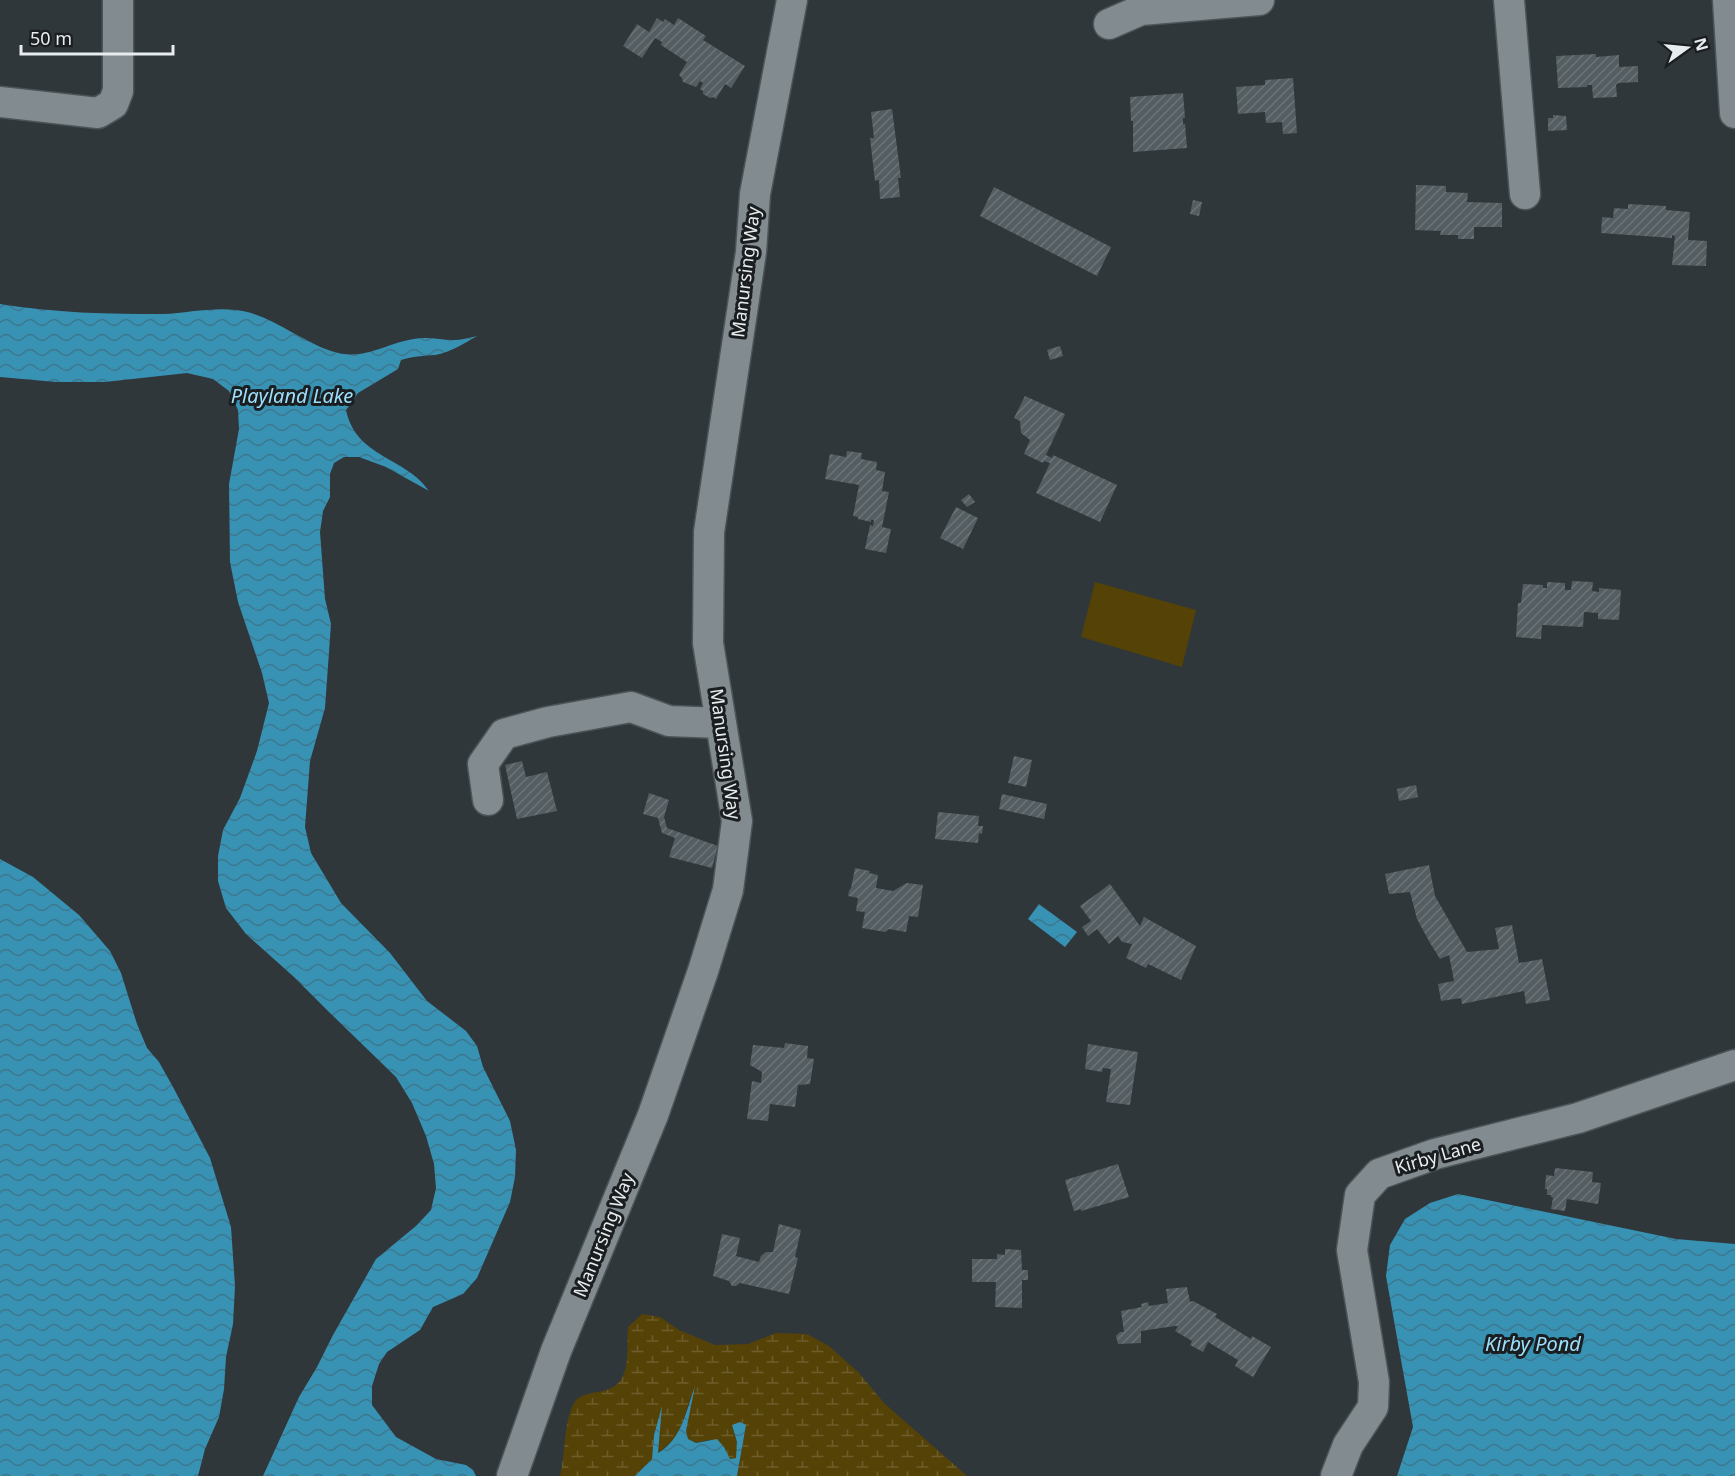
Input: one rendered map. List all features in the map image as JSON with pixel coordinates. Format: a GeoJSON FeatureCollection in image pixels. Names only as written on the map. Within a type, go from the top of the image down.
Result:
{"type":"FeatureCollection","features":[{"type":"Feature","properties":{"kind":"street"},"geometry":{"type":"LineString","coordinates":[[0,102],[98,113],[113,104],[118,91],[118,0]]}},
{"type":"Feature","properties":{"kind":"street","name":"Manursing Way"},"geometry":{"type":"LineString","coordinates":[[512,1476],[556,1351],[653,1115],[728,891],[737,821],[708,643],[710,532],[748,270],[755,194],[792,0]]}},
{"type":"Feature","properties":{"kind":"street"},"geometry":{"type":"LineString","coordinates":[[1109,24],[1142,10],[1259,0]]}},
{"type":"Feature","properties":{"kind":"street"},"geometry":{"type":"LineString","coordinates":[[1509,0],[1525,194]]}},
{"type":"Feature","properties":{"kind":"street"},"geometry":{"type":"LineString","coordinates":[[1728,0],[1735,113]]}},
{"type":"Feature","properties":{"kind":"street"},"geometry":{"type":"LineString","coordinates":[[488,800],[483,764],[504,734],[548,722],[631,707],[669,721],[722,723]]}},
{"type":"Feature","properties":{"kind":"street","name":"Kirby Lane"},"geometry":{"type":"LineString","coordinates":[[1336,1476],[1348,1445],[1373,1407],[1374,1382],[1352,1250],[1360,1195],[1379,1174],[1435,1154],[1498,1140],[1578,1118],[1735,1065]]}},
{"type":"Feature","properties":{"kind":"green space"},"geometry":{"type":"Polygon","coordinates":[[[1095,582],[1196,610],[1182,667],[1081,637],[1095,582]]]}},
{"type":"Feature","properties":{"kind":"green space"},"geometry":{"type":"Polygon","coordinates":[[[642,1314],[660,1317],[679,1330],[715,1345],[748,1344],[776,1333],[807,1334],[829,1346],[858,1372],[884,1403],[967,1476],[737,1476],[746,1425],[732,1425],[737,1442],[737,1458],[730,1459],[724,1447],[708,1440],[696,1443],[688,1439],[686,1431],[693,1391],[677,1433],[666,1447],[657,1453],[661,1410],[654,1435],[652,1459],[635,1476],[560,1476],[572,1407],[581,1397],[609,1389],[623,1377],[627,1359],[628,1327],[642,1314]]]}},
{"type":"Feature","properties":{"kind":"water","name":"Playland Lake"},"geometry":{"type":"Polygon","coordinates":[[[0,304],[101,313],[163,314],[236,310],[249,312],[319,346],[342,354],[373,351],[419,338],[457,340],[477,336],[441,354],[401,360],[398,369],[358,393],[346,410],[351,426],[360,438],[371,448],[408,471],[429,491],[386,467],[359,457],[344,457],[334,463],[330,474],[330,497],[323,511],[320,532],[325,599],[331,624],[325,708],[310,761],[305,827],[311,853],[341,903],[390,953],[427,1001],[466,1031],[477,1046],[483,1067],[510,1121],[516,1150],[515,1177],[510,1202],[477,1278],[463,1294],[433,1307],[420,1330],[387,1352],[379,1364],[372,1386],[372,1405],[396,1437],[436,1459],[466,1465],[473,1470],[476,1476],[263,1476],[299,1397],[376,1259],[416,1226],[431,1210],[436,1188],[434,1164],[426,1136],[412,1103],[396,1077],[294,977],[246,934],[226,908],[218,881],[218,856],[223,830],[240,798],[257,751],[269,703],[262,673],[238,602],[230,562],[229,484],[239,429],[238,410],[229,391],[213,379],[187,373],[105,382],[56,382],[0,377],[0,304]]]}},
{"type":"Feature","properties":{"kind":"water"},"geometry":{"type":"Polygon","coordinates":[[[0,859],[33,877],[79,915],[110,951],[121,973],[147,1048],[159,1062],[210,1158],[231,1227],[235,1286],[233,1324],[226,1357],[219,1417],[205,1449],[198,1476],[0,1476],[0,859]]]}},
{"type":"Feature","properties":{"kind":"water"},"geometry":{"type":"Polygon","coordinates":[[[1039,904],[1077,932],[1065,947],[1028,919],[1039,904]]]}},
{"type":"Feature","properties":{"kind":"water","name":"Kirby Pond"},"geometry":{"type":"Polygon","coordinates":[[[1458,1194],[1676,1239],[1735,1244],[1735,1476],[1397,1476],[1413,1427],[1386,1276],[1390,1245],[1405,1219],[1430,1203],[1458,1194]]]}},
{"type":"Feature","properties":{"kind":"water"},"geometry":{"type":"Polygon","coordinates":[[[695,1386],[686,1431],[688,1439],[696,1443],[717,1439],[730,1459],[736,1458],[737,1442],[732,1425],[740,1422],[746,1425],[737,1476],[635,1476],[652,1459],[654,1435],[662,1406],[658,1453],[673,1440],[678,1432],[695,1386]]]}},
{"type":"Feature","properties":{"kind":"building"},"geometry":{"type":"Polygon","coordinates":[[[657,18],[663,22],[665,19],[674,25],[678,18],[706,36],[703,40],[745,66],[731,88],[725,84],[716,99],[703,94],[700,89],[703,83],[700,81],[696,87],[683,82],[679,75],[687,62],[661,45],[662,42],[655,38],[642,58],[623,46],[637,24],[649,32],[657,18]]]}},
{"type":"Feature","properties":{"kind":"building"},"geometry":{"type":"Polygon","coordinates":[[[1596,54],[1596,57],[1619,55],[1619,67],[1638,66],[1638,82],[1618,83],[1616,85],[1617,97],[1593,98],[1592,85],[1558,88],[1556,56],[1596,54]]]}},
{"type":"Feature","properties":{"kind":"building"},"geometry":{"type":"Polygon","coordinates":[[[1293,78],[1297,133],[1283,134],[1282,122],[1266,123],[1265,112],[1238,114],[1236,87],[1265,85],[1265,80],[1293,78]]]}},
{"type":"Feature","properties":{"kind":"building"},"geometry":{"type":"Polygon","coordinates":[[[1183,93],[1185,118],[1183,118],[1183,124],[1185,124],[1187,148],[1133,152],[1130,97],[1183,93]]]}},
{"type":"Feature","properties":{"kind":"building"},"geometry":{"type":"Polygon","coordinates":[[[892,109],[901,178],[898,178],[900,197],[880,199],[879,180],[875,181],[870,138],[874,138],[871,112],[892,109]]]}},
{"type":"Feature","properties":{"kind":"building"},"geometry":{"type":"Polygon","coordinates":[[[1553,115],[1566,116],[1567,130],[1548,131],[1548,118],[1553,118],[1553,115]]]}},
{"type":"Feature","properties":{"kind":"building"},"geometry":{"type":"Polygon","coordinates":[[[1416,185],[1446,186],[1446,192],[1468,193],[1467,202],[1502,203],[1502,227],[1474,227],[1474,239],[1458,239],[1458,235],[1440,235],[1441,231],[1415,230],[1416,185]]]}},
{"type":"Feature","properties":{"kind":"building"},"geometry":{"type":"Polygon","coordinates":[[[994,187],[1111,247],[1097,276],[980,216],[994,187]]]}},
{"type":"Feature","properties":{"kind":"building"},"geometry":{"type":"Polygon","coordinates":[[[1193,200],[1202,202],[1199,216],[1190,214],[1193,200]]]}},
{"type":"Feature","properties":{"kind":"building"},"geometry":{"type":"Polygon","coordinates":[[[1628,204],[1666,206],[1666,210],[1690,212],[1688,240],[1707,241],[1706,266],[1672,265],[1675,236],[1672,235],[1672,238],[1601,233],[1602,217],[1613,218],[1614,208],[1628,209],[1628,204]]]}},
{"type":"Feature","properties":{"kind":"building"},"geometry":{"type":"Polygon","coordinates":[[[1060,346],[1063,356],[1050,360],[1047,350],[1060,346]]]}},
{"type":"Feature","properties":{"kind":"building"},"geometry":{"type":"Polygon","coordinates":[[[1025,396],[1065,414],[1046,455],[1052,458],[1053,455],[1117,485],[1100,522],[1036,493],[1050,463],[1044,461],[1043,463],[1024,454],[1030,440],[1021,433],[1020,421],[1014,418],[1025,396]]]}},
{"type":"Feature","properties":{"kind":"building"},"geometry":{"type":"Polygon","coordinates":[[[847,451],[862,453],[861,459],[877,462],[876,470],[885,472],[882,491],[889,492],[882,527],[891,529],[886,553],[865,549],[870,525],[873,526],[874,520],[871,522],[853,516],[859,485],[825,479],[830,454],[846,457],[847,451]]]}},
{"type":"Feature","properties":{"kind":"building"},"geometry":{"type":"Polygon","coordinates":[[[969,494],[975,502],[967,507],[961,500],[969,494]]]}},
{"type":"Feature","properties":{"kind":"building"},"geometry":{"type":"Polygon","coordinates":[[[956,507],[978,518],[963,549],[940,538],[956,507]]]}},
{"type":"Feature","properties":{"kind":"building"},"geometry":{"type":"Polygon","coordinates":[[[1572,581],[1593,582],[1592,591],[1599,592],[1599,588],[1621,590],[1619,620],[1598,619],[1598,613],[1584,612],[1583,627],[1542,625],[1541,639],[1516,637],[1518,603],[1521,603],[1523,584],[1543,585],[1543,588],[1547,588],[1547,582],[1565,583],[1565,590],[1571,590],[1572,581]]]}},
{"type":"Feature","properties":{"kind":"building"},"geometry":{"type":"Polygon","coordinates":[[[1014,756],[1032,760],[1026,787],[1008,783],[1014,756]]]}},
{"type":"Feature","properties":{"kind":"building"},"geometry":{"type":"Polygon","coordinates":[[[522,761],[526,777],[547,772],[557,811],[517,819],[505,765],[522,761]]]}},
{"type":"Feature","properties":{"kind":"building"},"geometry":{"type":"Polygon","coordinates":[[[1416,785],[1418,797],[1399,801],[1397,789],[1416,785]]]}},
{"type":"Feature","properties":{"kind":"building"},"geometry":{"type":"Polygon","coordinates":[[[649,793],[669,800],[664,817],[667,828],[718,846],[712,868],[669,857],[675,838],[662,833],[658,818],[643,814],[649,793]]]}},
{"type":"Feature","properties":{"kind":"building"},"geometry":{"type":"Polygon","coordinates":[[[1002,794],[1047,804],[1044,819],[999,809],[1002,794]]]}},
{"type":"Feature","properties":{"kind":"building"},"geometry":{"type":"Polygon","coordinates":[[[938,812],[979,816],[978,826],[983,826],[982,834],[979,833],[978,843],[935,839],[938,812]]]}},
{"type":"Feature","properties":{"kind":"building"},"geometry":{"type":"Polygon","coordinates":[[[1429,865],[1435,896],[1467,952],[1499,949],[1495,928],[1512,925],[1519,963],[1542,959],[1550,1000],[1526,1004],[1524,991],[1462,1004],[1461,998],[1441,1001],[1438,984],[1454,981],[1449,955],[1440,959],[1417,919],[1410,892],[1389,894],[1385,874],[1429,865]]]}},
{"type":"Feature","properties":{"kind":"building"},"geometry":{"type":"Polygon","coordinates":[[[855,868],[878,875],[876,888],[893,891],[907,883],[923,885],[918,917],[909,916],[906,932],[889,929],[885,932],[862,928],[865,912],[856,911],[858,898],[848,896],[855,868]]]}},
{"type":"Feature","properties":{"kind":"building"},"geometry":{"type":"Polygon","coordinates":[[[1110,884],[1140,926],[1144,917],[1196,946],[1181,980],[1148,964],[1146,968],[1126,958],[1132,944],[1122,942],[1118,936],[1109,944],[1097,929],[1088,936],[1082,927],[1091,921],[1080,906],[1110,884]]]}},
{"type":"Feature","properties":{"kind":"building"},"geometry":{"type":"Polygon","coordinates":[[[785,1043],[808,1046],[807,1058],[814,1059],[810,1084],[798,1085],[795,1107],[770,1104],[768,1121],[747,1119],[752,1081],[761,1083],[762,1072],[750,1065],[753,1045],[784,1048],[785,1043]]]}},
{"type":"Feature","properties":{"kind":"building"},"geometry":{"type":"Polygon","coordinates":[[[1088,1044],[1138,1052],[1130,1105],[1106,1102],[1111,1069],[1103,1068],[1102,1072],[1085,1069],[1088,1044]]]}},
{"type":"Feature","properties":{"kind":"building"},"geometry":{"type":"Polygon","coordinates":[[[1118,1164],[1129,1197],[1074,1211],[1065,1180],[1118,1164]]]}},
{"type":"Feature","properties":{"kind":"building"},"geometry":{"type":"Polygon","coordinates":[[[1555,1168],[1593,1172],[1592,1182],[1601,1183],[1598,1204],[1567,1199],[1565,1211],[1551,1209],[1553,1198],[1547,1195],[1547,1189],[1545,1189],[1546,1175],[1554,1176],[1555,1168]]]}},
{"type":"Feature","properties":{"kind":"building"},"geometry":{"type":"Polygon","coordinates":[[[779,1224],[801,1230],[795,1257],[798,1258],[789,1294],[740,1283],[732,1286],[729,1281],[713,1276],[722,1234],[740,1238],[736,1256],[759,1262],[761,1256],[766,1252],[773,1252],[779,1224]]]}},
{"type":"Feature","properties":{"kind":"building"},"geometry":{"type":"Polygon","coordinates":[[[1005,1249],[1021,1250],[1022,1270],[1028,1270],[1028,1280],[1022,1280],[1022,1308],[995,1307],[996,1282],[972,1282],[972,1259],[997,1259],[997,1254],[1005,1255],[1005,1249]]]}},
{"type":"Feature","properties":{"kind":"building"},"geometry":{"type":"Polygon","coordinates":[[[1187,1287],[1190,1302],[1193,1301],[1217,1314],[1215,1317],[1251,1339],[1252,1336],[1271,1347],[1253,1377],[1235,1366],[1238,1360],[1208,1342],[1203,1352],[1190,1345],[1192,1341],[1175,1331],[1178,1326],[1141,1331],[1141,1343],[1118,1344],[1116,1336],[1124,1332],[1121,1311],[1142,1307],[1141,1304],[1148,1302],[1149,1306],[1168,1303],[1166,1289],[1187,1287]]]}}]}
